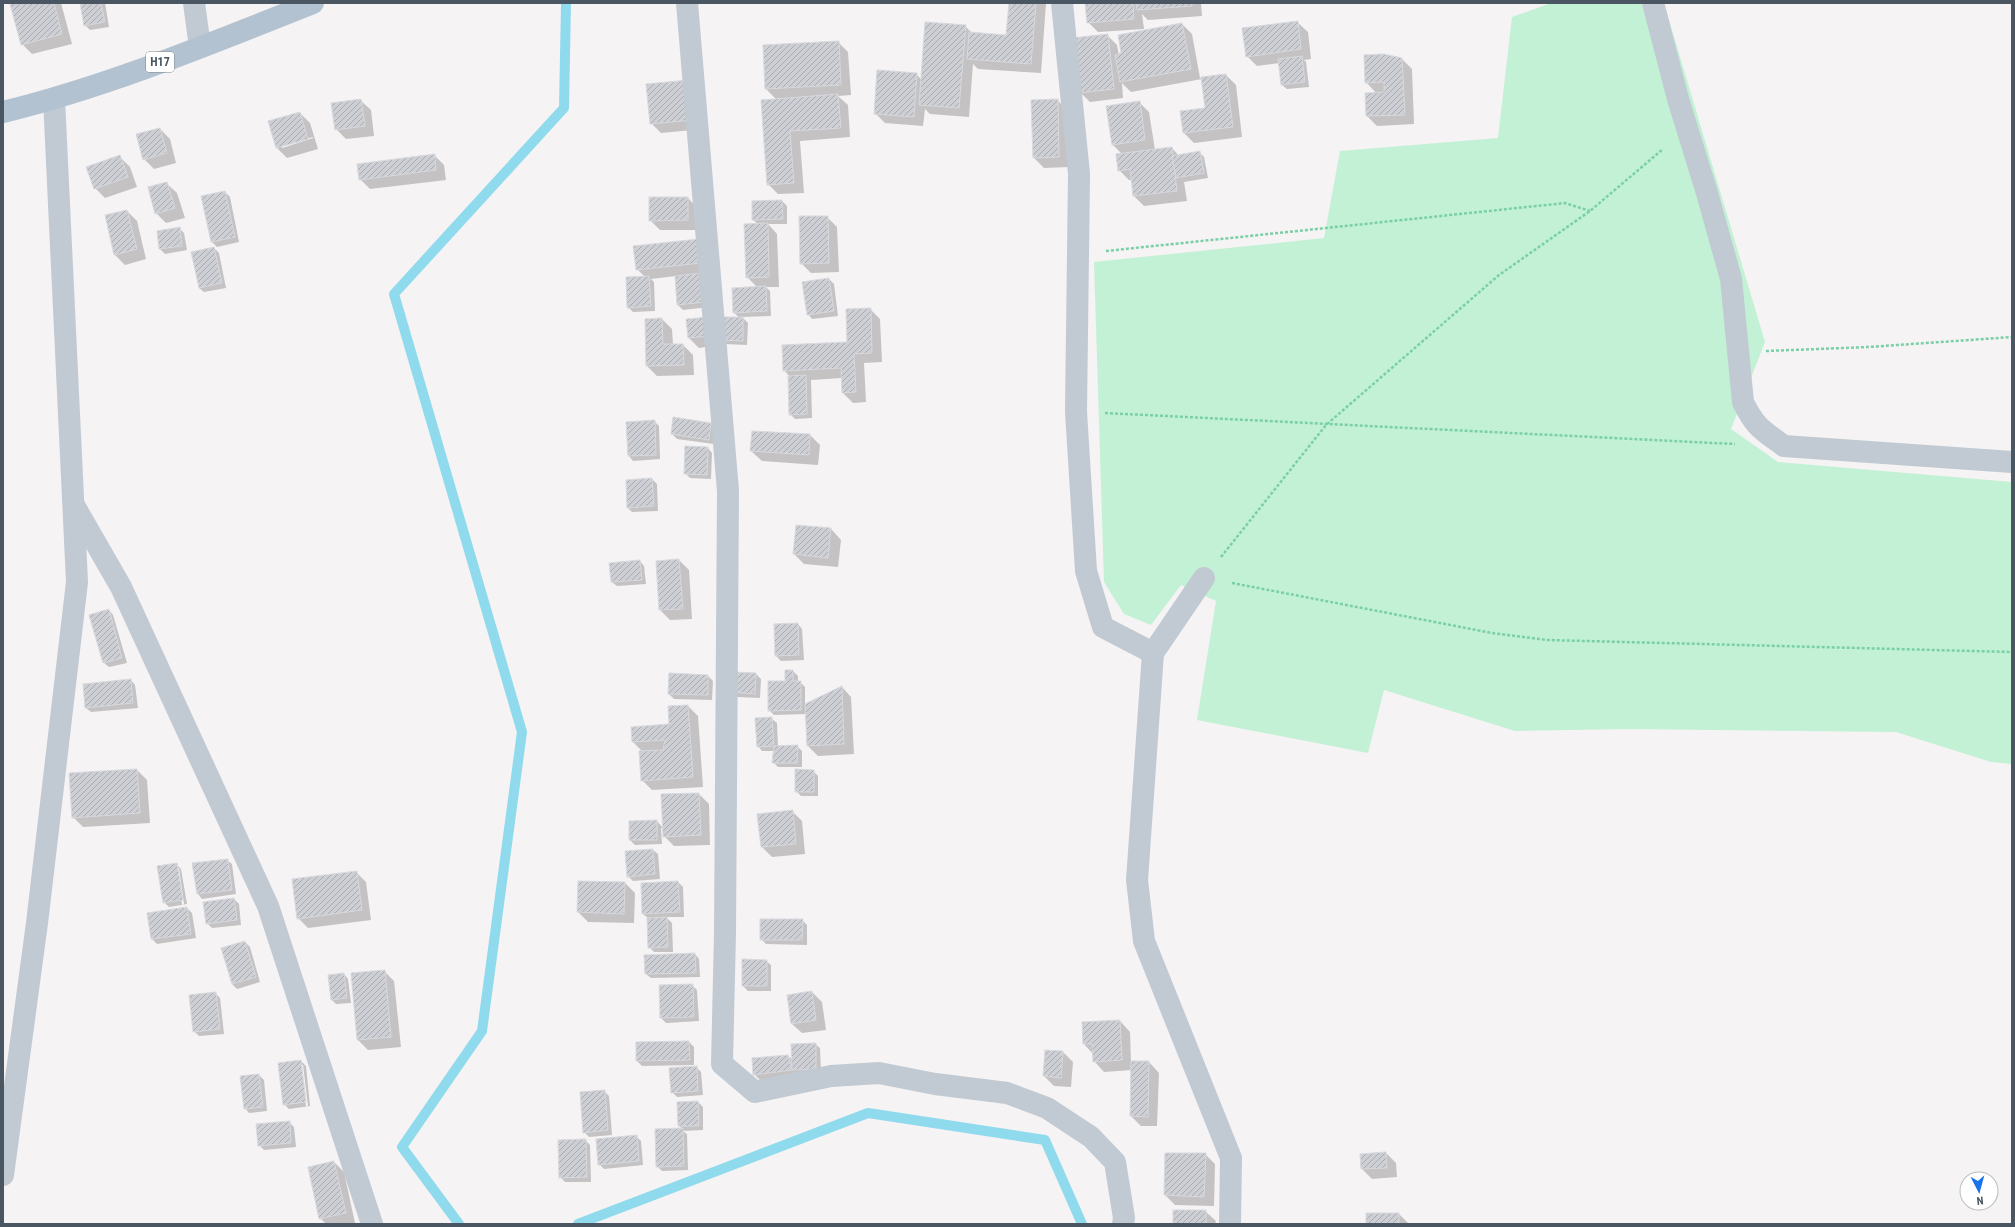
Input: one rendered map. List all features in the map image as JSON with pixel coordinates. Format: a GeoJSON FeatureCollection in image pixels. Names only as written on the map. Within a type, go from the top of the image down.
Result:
{"type":"FeatureCollection","features":[{"type":"Feature","properties":{"kind":"main road","name":"H17"},"geometry":{"type":"LineString","coordinates":[[3,112],[54,99],[200,48],[313,3]]}},
{"type":"Feature","properties":{"kind":"street"},"geometry":{"type":"LineString","coordinates":[[194,3],[200,48]]}},
{"type":"Feature","properties":{"kind":"street"},"geometry":{"type":"LineString","coordinates":[[687,3],[728,491],[725,925],[722,1064],[755,1092],[831,1076],[878,1073],[935,1084],[1007,1093],[1047,1108],[1091,1137],[1115,1162],[1124,1218],[1123,1224]]}},
{"type":"Feature","properties":{"kind":"street"},"geometry":{"type":"LineString","coordinates":[[1062,3],[1079,174],[1076,412],[1086,571],[1103,627],[1153,653]]}},
{"type":"Feature","properties":{"kind":"street"},"geometry":{"type":"LineString","coordinates":[[1653,3],[1687,128],[1731,279],[1743,402],[1752,420],[1761,430],[1784,446],[2012,462]]}},
{"type":"Feature","properties":{"kind":"street"},"geometry":{"type":"LineString","coordinates":[[3,1175],[37,923],[77,582],[54,99]]}},
{"type":"Feature","properties":{"kind":"street"},"geometry":{"type":"LineString","coordinates":[[73,502],[121,587],[268,906],[372,1224]]}},
{"type":"Feature","properties":{"kind":"street"},"geometry":{"type":"LineString","coordinates":[[1204,578],[1153,653],[1137,880],[1144,941],[1231,1158],[1230,1224]]}},
{"type":"Feature","properties":{"kind":"path"},"geometry":{"type":"LineString","coordinates":[[1687,128],[1590,211],[1499,275],[1326,425],[1204,578],[1485,631],[1547,640],[2012,652]]}},
{"type":"Feature","properties":{"kind":"path"},"geometry":{"type":"LineString","coordinates":[[1078,254],[1565,203],[1590,211]]}},
{"type":"Feature","properties":{"kind":"path"},"geometry":{"type":"LineString","coordinates":[[1739,351],[1869,347],[2012,337]]}},
{"type":"Feature","properties":{"kind":"path"},"geometry":{"type":"LineString","coordinates":[[1076,412],[1736,444]]}},
{"type":"Feature","properties":{"kind":"green space"},"geometry":{"type":"Polygon","coordinates":[[[1551,3],[1664,3],[1765,342],[1731,429],[1778,462],[2012,482],[2012,764],[1991,762],[1896,732],[1631,729],[1515,731],[1384,690],[1368,753],[1197,720],[1216,601],[1181,585],[1151,625],[1124,614],[1104,582],[1094,262],[1324,238],[1340,151],[1498,138],[1512,17],[1551,3]]]}},
{"type":"Feature","properties":{"kind":"building"},"geometry":{"type":"Polygon","coordinates":[[[54,3],[62,34],[21,45],[10,4],[54,3]]]}},
{"type":"Feature","properties":{"kind":"building"},"geometry":{"type":"Polygon","coordinates":[[[80,3],[101,3],[105,22],[84,26],[80,3]]]}},
{"type":"Feature","properties":{"kind":"building"},"geometry":{"type":"Polygon","coordinates":[[[1009,3],[1036,3],[1031,64],[967,59],[969,32],[1006,35],[1009,3]]]}},
{"type":"Feature","properties":{"kind":"building"},"geometry":{"type":"Polygon","coordinates":[[[1085,3],[1133,3],[1134,19],[1087,23],[1085,3]]]}},
{"type":"Feature","properties":{"kind":"building"},"geometry":{"type":"Polygon","coordinates":[[[1136,3],[1192,3],[1192,6],[1137,10],[1136,3]]]}},
{"type":"Feature","properties":{"kind":"building"},"geometry":{"type":"Polygon","coordinates":[[[1298,21],[1301,49],[1246,57],[1242,28],[1298,21]]]}},
{"type":"Feature","properties":{"kind":"building"},"geometry":{"type":"Polygon","coordinates":[[[925,22],[966,25],[959,108],[919,105],[925,22]]]}},
{"type":"Feature","properties":{"kind":"building"},"geometry":{"type":"Polygon","coordinates":[[[1182,23],[1191,69],[1120,82],[1115,55],[1121,53],[1118,35],[1182,23]]]}},
{"type":"Feature","properties":{"kind":"building"},"geometry":{"type":"Polygon","coordinates":[[[1108,34],[1114,89],[1079,93],[1072,38],[1108,34]]]}},
{"type":"Feature","properties":{"kind":"building"},"geometry":{"type":"Polygon","coordinates":[[[839,41],[841,85],[765,89],[763,45],[839,41]]]}},
{"type":"Feature","properties":{"kind":"building"},"geometry":{"type":"Polygon","coordinates":[[[1384,54],[1402,58],[1405,115],[1366,116],[1365,93],[1384,92],[1384,82],[1365,83],[1364,55],[1384,54]]]}},
{"type":"Feature","properties":{"kind":"building"},"geometry":{"type":"Polygon","coordinates":[[[1302,56],[1305,82],[1281,85],[1278,59],[1302,56]]]}},
{"type":"Feature","properties":{"kind":"building"},"geometry":{"type":"Polygon","coordinates":[[[877,70],[917,73],[914,117],[874,114],[877,70]]]}},
{"type":"Feature","properties":{"kind":"building"},"geometry":{"type":"Polygon","coordinates":[[[1226,74],[1233,127],[1183,133],[1180,111],[1205,108],[1201,77],[1226,74]]]}},
{"type":"Feature","properties":{"kind":"building"},"geometry":{"type":"Polygon","coordinates":[[[689,80],[693,120],[650,124],[646,84],[689,80]]]}},
{"type":"Feature","properties":{"kind":"building"},"geometry":{"type":"Polygon","coordinates":[[[838,94],[841,128],[790,131],[794,183],[767,185],[761,100],[838,94]]]}},
{"type":"Feature","properties":{"kind":"building"},"geometry":{"type":"Polygon","coordinates":[[[361,99],[365,126],[335,130],[331,103],[361,99]]]}},
{"type":"Feature","properties":{"kind":"building"},"geometry":{"type":"Polygon","coordinates":[[[1058,99],[1059,157],[1033,158],[1031,100],[1058,99]]]}},
{"type":"Feature","properties":{"kind":"building"},"geometry":{"type":"Polygon","coordinates":[[[1140,101],[1145,140],[1112,145],[1106,106],[1140,101]]]}},
{"type":"Feature","properties":{"kind":"building"},"geometry":{"type":"Polygon","coordinates":[[[300,112],[308,139],[276,148],[268,121],[300,112]]]}},
{"type":"Feature","properties":{"kind":"building"},"geometry":{"type":"Polygon","coordinates":[[[160,128],[167,153],[143,160],[136,134],[160,128]]]}},
{"type":"Feature","properties":{"kind":"building"},"geometry":{"type":"Polygon","coordinates":[[[1172,147],[1177,191],[1133,196],[1130,169],[1118,171],[1116,154],[1172,147]]]}},
{"type":"Feature","properties":{"kind":"building"},"geometry":{"type":"Polygon","coordinates":[[[1200,151],[1204,173],[1176,178],[1172,156],[1200,151]]]}},
{"type":"Feature","properties":{"kind":"building"},"geometry":{"type":"Polygon","coordinates":[[[435,154],[436,170],[359,180],[357,164],[435,154]]]}},
{"type":"Feature","properties":{"kind":"building"},"geometry":{"type":"Polygon","coordinates":[[[120,155],[128,177],[94,189],[86,167],[120,155]]]}},
{"type":"Feature","properties":{"kind":"building"},"geometry":{"type":"Polygon","coordinates":[[[167,182],[175,208],[155,214],[148,187],[167,182]]]}},
{"type":"Feature","properties":{"kind":"building"},"geometry":{"type":"Polygon","coordinates":[[[225,191],[235,237],[211,242],[201,196],[225,191]]]}},
{"type":"Feature","properties":{"kind":"building"},"geometry":{"type":"Polygon","coordinates":[[[649,197],[688,197],[688,220],[649,221],[649,197]]]}},
{"type":"Feature","properties":{"kind":"building"},"geometry":{"type":"Polygon","coordinates":[[[782,200],[783,219],[752,220],[752,201],[782,200]]]}},
{"type":"Feature","properties":{"kind":"building"},"geometry":{"type":"Polygon","coordinates":[[[127,210],[137,249],[114,255],[105,215],[127,210]]]}},
{"type":"Feature","properties":{"kind":"building"},"geometry":{"type":"Polygon","coordinates":[[[799,216],[828,216],[829,263],[800,264],[799,216]]]}},
{"type":"Feature","properties":{"kind":"building"},"geometry":{"type":"Polygon","coordinates":[[[768,223],[769,277],[746,278],[744,224],[768,223]]]}},
{"type":"Feature","properties":{"kind":"building"},"geometry":{"type":"Polygon","coordinates":[[[180,227],[182,246],[159,249],[157,231],[180,227]]]}},
{"type":"Feature","properties":{"kind":"building"},"geometry":{"type":"Polygon","coordinates":[[[699,239],[701,263],[636,270],[633,246],[699,239]]]}},
{"type":"Feature","properties":{"kind":"building"},"geometry":{"type":"Polygon","coordinates":[[[214,247],[222,283],[199,288],[191,252],[214,247]]]}},
{"type":"Feature","properties":{"kind":"building"},"geometry":{"type":"Polygon","coordinates":[[[702,273],[705,302],[677,305],[675,276],[702,273]]]}},
{"type":"Feature","properties":{"kind":"building"},"geometry":{"type":"Polygon","coordinates":[[[649,276],[651,306],[627,308],[626,277],[649,276]]]}},
{"type":"Feature","properties":{"kind":"building"},"geometry":{"type":"Polygon","coordinates":[[[829,278],[834,311],[807,315],[802,282],[829,278]]]}},
{"type":"Feature","properties":{"kind":"building"},"geometry":{"type":"Polygon","coordinates":[[[766,286],[767,311],[733,313],[732,288],[766,286]]]}},
{"type":"Feature","properties":{"kind":"building"},"geometry":{"type":"Polygon","coordinates":[[[871,308],[872,353],[854,354],[856,392],[842,393],[841,368],[783,371],[782,345],[847,342],[846,309],[871,308]]]}},
{"type":"Feature","properties":{"kind":"building"},"geometry":{"type":"Polygon","coordinates":[[[710,317],[711,336],[688,338],[686,319],[710,317]]]}},
{"type":"Feature","properties":{"kind":"building"},"geometry":{"type":"Polygon","coordinates":[[[720,317],[743,317],[743,341],[719,340],[720,317]]]}},
{"type":"Feature","properties":{"kind":"building"},"geometry":{"type":"Polygon","coordinates":[[[662,318],[663,344],[683,344],[684,365],[646,366],[645,319],[662,318]]]}},
{"type":"Feature","properties":{"kind":"building"},"geometry":{"type":"Polygon","coordinates":[[[806,375],[807,414],[789,415],[788,376],[806,375]]]}},
{"type":"Feature","properties":{"kind":"building"},"geometry":{"type":"Polygon","coordinates":[[[673,417],[711,423],[709,440],[671,434],[673,417]]]}},
{"type":"Feature","properties":{"kind":"building"},"geometry":{"type":"Polygon","coordinates":[[[655,420],[656,455],[628,456],[626,422],[655,420]]]}},
{"type":"Feature","properties":{"kind":"building"},"geometry":{"type":"Polygon","coordinates":[[[752,431],[810,434],[809,455],[750,451],[752,431]]]}},
{"type":"Feature","properties":{"kind":"building"},"geometry":{"type":"Polygon","coordinates":[[[685,446],[708,447],[707,475],[684,474],[685,446]]]}},
{"type":"Feature","properties":{"kind":"building"},"geometry":{"type":"Polygon","coordinates":[[[652,478],[654,506],[627,508],[626,480],[652,478]]]}},
{"type":"Feature","properties":{"kind":"building"},"geometry":{"type":"Polygon","coordinates":[[[796,525],[831,528],[828,558],[793,554],[796,525]]]}},
{"type":"Feature","properties":{"kind":"building"},"geometry":{"type":"Polygon","coordinates":[[[679,559],[683,609],[659,610],[656,561],[679,559]]]}},
{"type":"Feature","properties":{"kind":"building"},"geometry":{"type":"Polygon","coordinates":[[[640,560],[642,580],[611,582],[609,563],[640,560]]]}},
{"type":"Feature","properties":{"kind":"building"},"geometry":{"type":"Polygon","coordinates":[[[109,609],[122,658],[103,663],[89,615],[109,609]]]}},
{"type":"Feature","properties":{"kind":"building"},"geometry":{"type":"Polygon","coordinates":[[[798,623],[799,655],[775,656],[774,624],[798,623]]]}},
{"type":"Feature","properties":{"kind":"building"},"geometry":{"type":"Polygon","coordinates":[[[785,670],[793,670],[793,681],[801,681],[801,710],[768,711],[768,681],[785,681],[785,670]]]}},
{"type":"Feature","properties":{"kind":"building"},"geometry":{"type":"Polygon","coordinates":[[[732,672],[756,673],[755,694],[731,692],[732,672]]]}},
{"type":"Feature","properties":{"kind":"building"},"geometry":{"type":"Polygon","coordinates":[[[669,673],[708,675],[708,695],[668,694],[669,673]]]}},
{"type":"Feature","properties":{"kind":"building"},"geometry":{"type":"Polygon","coordinates":[[[131,679],[133,703],[85,708],[83,684],[131,679]]]}},
{"type":"Feature","properties":{"kind":"building"},"geometry":{"type":"Polygon","coordinates":[[[842,686],[844,744],[807,746],[805,704],[842,686]]]}},
{"type":"Feature","properties":{"kind":"building"},"geometry":{"type":"Polygon","coordinates":[[[688,705],[693,777],[641,781],[639,751],[663,750],[665,740],[632,742],[631,727],[669,724],[668,706],[688,705]]]}},
{"type":"Feature","properties":{"kind":"building"},"geometry":{"type":"Polygon","coordinates":[[[772,717],[774,746],[757,747],[755,718],[772,717]]]}},
{"type":"Feature","properties":{"kind":"building"},"geometry":{"type":"Polygon","coordinates":[[[798,745],[797,763],[772,763],[774,746],[798,745]]]}},
{"type":"Feature","properties":{"kind":"building"},"geometry":{"type":"Polygon","coordinates":[[[137,769],[140,813],[72,818],[69,773],[137,769]]]}},
{"type":"Feature","properties":{"kind":"building"},"geometry":{"type":"Polygon","coordinates":[[[795,769],[814,770],[814,792],[795,792],[795,769]]]}},
{"type":"Feature","properties":{"kind":"building"},"geometry":{"type":"Polygon","coordinates":[[[699,793],[701,835],[663,837],[661,794],[699,793]]]}},
{"type":"Feature","properties":{"kind":"building"},"geometry":{"type":"Polygon","coordinates":[[[793,810],[796,844],[761,847],[757,814],[793,810]]]}},
{"type":"Feature","properties":{"kind":"building"},"geometry":{"type":"Polygon","coordinates":[[[657,820],[657,840],[629,840],[629,821],[657,820]]]}},
{"type":"Feature","properties":{"kind":"building"},"geometry":{"type":"Polygon","coordinates":[[[653,849],[655,874],[627,877],[625,851],[653,849]]]}},
{"type":"Feature","properties":{"kind":"building"},"geometry":{"type":"Polygon","coordinates":[[[228,859],[232,890],[197,894],[192,863],[228,859]]]}},
{"type":"Feature","properties":{"kind":"building"},"geometry":{"type":"Polygon","coordinates":[[[177,863],[183,900],[163,903],[157,866],[177,863]]]}},
{"type":"Feature","properties":{"kind":"building"},"geometry":{"type":"Polygon","coordinates":[[[357,871],[362,910],[297,919],[292,879],[357,871]]]}},
{"type":"Feature","properties":{"kind":"building"},"geometry":{"type":"Polygon","coordinates":[[[578,881],[625,882],[624,914],[577,912],[578,881]]]}},
{"type":"Feature","properties":{"kind":"building"},"geometry":{"type":"Polygon","coordinates":[[[678,881],[680,912],[642,914],[641,883],[678,881]]]}},
{"type":"Feature","properties":{"kind":"building"},"geometry":{"type":"Polygon","coordinates":[[[234,898],[237,920],[206,924],[203,902],[234,898]]]}},
{"type":"Feature","properties":{"kind":"building"},"geometry":{"type":"Polygon","coordinates":[[[187,907],[191,934],[151,939],[147,913],[187,907]]]}},
{"type":"Feature","properties":{"kind":"building"},"geometry":{"type":"Polygon","coordinates":[[[667,917],[668,947],[648,948],[647,918],[667,917]]]}},
{"type":"Feature","properties":{"kind":"building"},"geometry":{"type":"Polygon","coordinates":[[[760,919],[803,919],[802,940],[760,940],[760,919]]]}},
{"type":"Feature","properties":{"kind":"building"},"geometry":{"type":"Polygon","coordinates":[[[245,941],[256,977],[232,984],[221,948],[245,941]]]}},
{"type":"Feature","properties":{"kind":"building"},"geometry":{"type":"Polygon","coordinates":[[[695,953],[696,973],[645,974],[644,955],[695,953]]]}},
{"type":"Feature","properties":{"kind":"building"},"geometry":{"type":"Polygon","coordinates":[[[742,959],[767,960],[767,986],[742,986],[742,959]]]}},
{"type":"Feature","properties":{"kind":"building"},"geometry":{"type":"Polygon","coordinates":[[[385,970],[391,1037],[357,1040],[351,973],[385,970]]]}},
{"type":"Feature","properties":{"kind":"building"},"geometry":{"type":"Polygon","coordinates":[[[344,973],[347,998],[331,1000],[328,975],[344,973]]]}},
{"type":"Feature","properties":{"kind":"building"},"geometry":{"type":"Polygon","coordinates":[[[693,984],[694,1017],[660,1018],[659,985],[693,984]]]}},
{"type":"Feature","properties":{"kind":"building"},"geometry":{"type":"Polygon","coordinates":[[[812,991],[816,1020],[791,1024],[787,995],[812,991]]]}},
{"type":"Feature","properties":{"kind":"building"},"geometry":{"type":"Polygon","coordinates":[[[216,992],[220,1029],[193,1032],[189,995],[216,992]]]}},
{"type":"Feature","properties":{"kind":"building"},"geometry":{"type":"Polygon","coordinates":[[[1120,1020],[1122,1060],[1093,1062],[1092,1044],[1083,1044],[1082,1022],[1120,1020]]]}},
{"type":"Feature","properties":{"kind":"building"},"geometry":{"type":"Polygon","coordinates":[[[689,1041],[690,1060],[636,1061],[636,1042],[689,1041]]]}},
{"type":"Feature","properties":{"kind":"building"},"geometry":{"type":"Polygon","coordinates":[[[816,1043],[816,1069],[792,1070],[791,1044],[816,1043]]]}},
{"type":"Feature","properties":{"kind":"building"},"geometry":{"type":"Polygon","coordinates":[[[1045,1050],[1063,1051],[1061,1078],[1043,1076],[1045,1050]]]}},
{"type":"Feature","properties":{"kind":"building"},"geometry":{"type":"Polygon","coordinates":[[[788,1055],[792,1070],[753,1075],[752,1058],[788,1055]]]}},
{"type":"Feature","properties":{"kind":"building"},"geometry":{"type":"Polygon","coordinates":[[[301,1060],[306,1102],[283,1105],[278,1063],[301,1060]]]}},
{"type":"Feature","properties":{"kind":"building"},"geometry":{"type":"Polygon","coordinates":[[[1131,1061],[1149,1061],[1148,1117],[1130,1116],[1131,1061]]]}},
{"type":"Feature","properties":{"kind":"building"},"geometry":{"type":"Polygon","coordinates":[[[697,1066],[698,1091],[671,1093],[669,1068],[697,1066]]]}},
{"type":"Feature","properties":{"kind":"building"},"geometry":{"type":"Polygon","coordinates":[[[259,1074],[263,1107],[244,1109],[240,1076],[259,1074]]]}},
{"type":"Feature","properties":{"kind":"building"},"geometry":{"type":"Polygon","coordinates":[[[605,1090],[608,1130],[583,1133],[580,1092],[605,1090]]]}},
{"type":"Feature","properties":{"kind":"building"},"geometry":{"type":"Polygon","coordinates":[[[698,1101],[699,1126],[678,1126],[677,1102],[698,1101]]]}},
{"type":"Feature","properties":{"kind":"building"},"geometry":{"type":"Polygon","coordinates":[[[290,1121],[291,1143],[258,1146],[256,1124],[290,1121]]]}},
{"type":"Feature","properties":{"kind":"building"},"geometry":{"type":"Polygon","coordinates":[[[683,1128],[684,1166],[656,1167],[655,1129],[683,1128]]]}},
{"type":"Feature","properties":{"kind":"building"},"geometry":{"type":"Polygon","coordinates":[[[637,1135],[639,1161],[598,1165],[596,1139],[637,1135]]]}},
{"type":"Feature","properties":{"kind":"building"},"geometry":{"type":"Polygon","coordinates":[[[586,1139],[587,1177],[559,1178],[558,1140],[586,1139]]]}},
{"type":"Feature","properties":{"kind":"building"},"geometry":{"type":"Polygon","coordinates":[[[1386,1152],[1387,1168],[1361,1169],[1360,1154],[1386,1152]]]}},
{"type":"Feature","properties":{"kind":"building"},"geometry":{"type":"Polygon","coordinates":[[[1165,1153],[1206,1153],[1204,1197],[1164,1195],[1165,1153]]]}},
{"type":"Feature","properties":{"kind":"building"},"geometry":{"type":"Polygon","coordinates":[[[334,1161],[346,1213],[319,1219],[308,1167],[334,1161]]]}},
{"type":"Feature","properties":{"kind":"building"},"geometry":{"type":"Polygon","coordinates":[[[1173,1210],[1206,1210],[1206,1224],[1173,1224],[1173,1210]]]}},
{"type":"Feature","properties":{"kind":"building"},"geometry":{"type":"Polygon","coordinates":[[[1366,1213],[1399,1213],[1399,1224],[1366,1224],[1366,1213]]]}},
{"type":"Feature","properties":{"kind":"waterway"},"geometry":{"type":"LineString","coordinates":[[459,1224],[402,1147],[482,1031],[522,732],[394,294],[564,108],[566,3]]}},
{"type":"Feature","properties":{"kind":"waterway"},"geometry":{"type":"LineString","coordinates":[[578,1224],[868,1113],[1045,1140],[1082,1224]]}}]}
